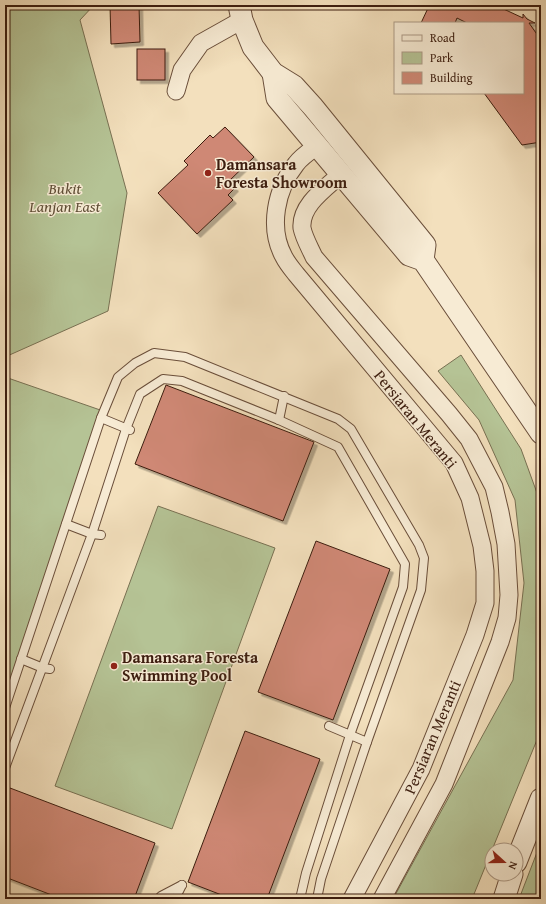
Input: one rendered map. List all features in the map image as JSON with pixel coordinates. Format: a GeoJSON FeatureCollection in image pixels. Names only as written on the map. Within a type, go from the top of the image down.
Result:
{"type":"FeatureCollection","features":[{"type":"Feature","properties":{"kind":"street"},"geometry":{"type":"LineString","coordinates":[[176,91],[182,70],[201,43],[240,12],[253,47],[273,73],[294,86],[313,107],[381,190],[424,245],[423,260]]}},
{"type":"Feature","properties":{"kind":"street"},"geometry":{"type":"LineString","coordinates":[[273,73],[277,98],[325,150],[341,174],[409,255],[423,260],[541,433]]}},
{"type":"Feature","properties":{"kind":"street"},"geometry":{"type":"LineString","coordinates":[[313,107],[312,120],[330,142],[325,150]]}},
{"type":"Feature","properties":{"kind":"street"},"geometry":{"type":"LineString","coordinates":[[325,150],[346,162],[366,184],[381,190]]}},
{"type":"Feature","properties":{"kind":"street","name":"Persiaran Meranti"},"geometry":{"type":"LineString","coordinates":[[325,150],[296,162],[286,179],[277,208],[275,223],[278,244],[284,257],[296,274],[454,463],[470,498],[482,546],[485,571],[485,603],[475,635],[421,769],[352,899]]}},
{"type":"Feature","properties":{"kind":"street","name":"Persiaran Meranti"},"geometry":{"type":"LineString","coordinates":[[341,174],[306,208],[302,220],[302,229],[305,238],[314,257],[449,414],[469,440],[494,488],[506,544],[509,595],[507,618],[500,642],[444,784],[382,899]]}},
{"type":"Feature","properties":{"kind":"street"},"geometry":{"type":"LineString","coordinates":[[524,842],[541,799]]}},
{"type":"Feature","properties":{"kind":"street"},"geometry":{"type":"LineString","coordinates":[[504,899],[509,882]]}},
{"type":"Feature","properties":{"kind":"lane"},"geometry":{"type":"LineString","coordinates":[[5,708],[101,418],[118,377],[135,363],[154,353],[185,357],[284,396],[338,420],[351,429],[419,545],[424,558],[421,590],[367,742],[321,879],[317,899]]}},
{"type":"Feature","properties":{"kind":"lane"},"geometry":{"type":"LineString","coordinates":[[5,768],[46,668],[96,535],[140,394],[163,379],[182,382],[279,420],[338,447],[405,564],[403,587],[350,735],[306,872],[300,899]]}},
{"type":"Feature","properties":{"kind":"lane"},"geometry":{"type":"LineString","coordinates":[[279,420],[284,396]]}},
{"type":"Feature","properties":{"kind":"lane"},"geometry":{"type":"LineString","coordinates":[[101,418],[129,429]]}},
{"type":"Feature","properties":{"kind":"lane"},"geometry":{"type":"LineString","coordinates":[[66,524],[96,535]]}},
{"type":"Feature","properties":{"kind":"lane"},"geometry":{"type":"LineString","coordinates":[[21,659],[46,668]]}},
{"type":"Feature","properties":{"kind":"lane"},"geometry":{"type":"LineString","coordinates":[[329,726],[367,742]]}},
{"type":"Feature","properties":{"kind":"lane"},"geometry":{"type":"LineString","coordinates":[[158,899],[182,885],[175,899]]}},
{"type":"Feature","properties":{"kind":"green space","name":"Bukit Lanjan East"},"geometry":{"type":"Polygon","coordinates":[[[5,5],[94,5],[80,20],[127,193],[108,311],[5,357],[5,5]]]}},
{"type":"Feature","properties":{"kind":"green space"},"geometry":{"type":"Polygon","coordinates":[[[461,355],[521,449],[541,504],[541,730],[495,842],[484,842],[484,870],[472,899],[393,899],[513,680],[524,583],[515,500],[479,420],[438,371],[461,355]]]}},
{"type":"Feature","properties":{"kind":"green space"},"geometry":{"type":"Polygon","coordinates":[[[5,377],[106,412],[8,694],[5,584],[5,377]]]}},
{"type":"Feature","properties":{"kind":"green space"},"geometry":{"type":"Polygon","coordinates":[[[158,506],[275,548],[172,829],[55,786],[158,506]]]}},
{"type":"Feature","properties":{"kind":"green space"},"geometry":{"type":"Polygon","coordinates":[[[541,842],[541,899],[519,899],[541,842]]]}},
{"type":"Feature","properties":{"kind":"building"},"geometry":{"type":"Polygon","coordinates":[[[110,5],[139,5],[140,42],[111,44],[110,5]]]}},
{"type":"Feature","properties":{"kind":"building"},"geometry":{"type":"Polygon","coordinates":[[[426,5],[495,5],[523,18],[523,14],[527,19],[535,23],[529,23],[541,40],[541,142],[522,145],[485,94],[524,94],[524,22],[465,22],[457,18],[455,22],[421,22],[429,6],[426,5]]]}},
{"type":"Feature","properties":{"kind":"building"},"geometry":{"type":"Polygon","coordinates":[[[137,49],[165,49],[165,80],[137,80],[137,49]]]}},
{"type":"Feature","properties":{"kind":"building","name":"Damansara Foresta Showroom"},"geometry":{"type":"Polygon","coordinates":[[[225,127],[254,157],[229,181],[235,188],[228,195],[233,200],[197,234],[158,193],[188,165],[184,161],[210,135],[213,138],[225,127]]]}},
{"type":"Feature","properties":{"kind":"building"},"geometry":{"type":"Polygon","coordinates":[[[166,385],[314,442],[283,521],[135,464],[166,385]]]}},
{"type":"Feature","properties":{"kind":"building"},"geometry":{"type":"Polygon","coordinates":[[[316,541],[390,569],[333,720],[258,692],[316,541]]]}},
{"type":"Feature","properties":{"kind":"building"},"geometry":{"type":"Polygon","coordinates":[[[245,731],[320,759],[267,899],[232,899],[188,882],[245,731]]]}},
{"type":"Feature","properties":{"kind":"building"},"geometry":{"type":"Polygon","coordinates":[[[10,788],[155,843],[134,899],[62,899],[5,877],[5,801],[10,788]]]}},
{"type":"Feature","properties":{"kind":"place","name":"Damansara Foresta Showroom"},"geometry":{"type":"Point","coordinates":[208,173]}},
{"type":"Feature","properties":{"kind":"place","name":"Damansara Foresta Swimming Pool"},"geometry":{"type":"Point","coordinates":[114,666]}}]}
